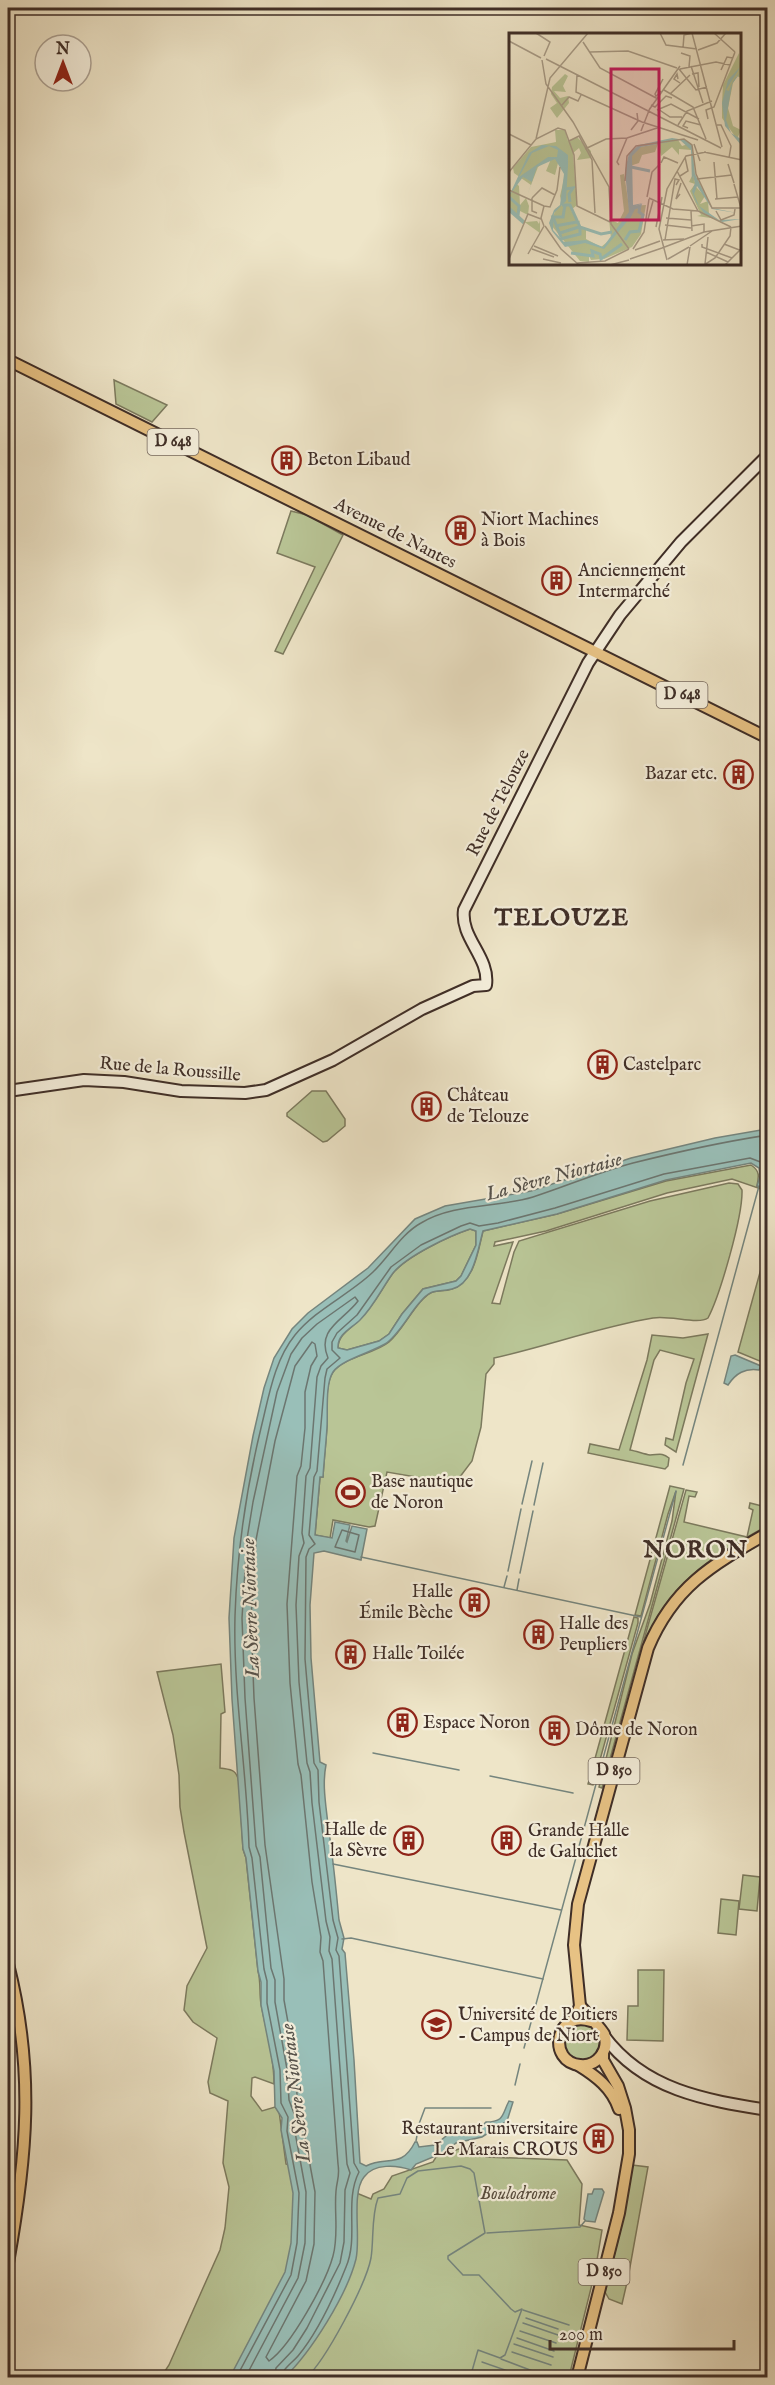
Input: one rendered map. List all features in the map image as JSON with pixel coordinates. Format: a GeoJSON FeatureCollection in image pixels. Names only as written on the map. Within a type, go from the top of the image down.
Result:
{"type":"FeatureCollection","features":[{"type":"Feature","properties":{"kind":"main road","name":"Avenue de Nantes"},"geometry":{"type":"LineString","coordinates":[[8,360],[768,738]]}},
{"type":"Feature","properties":{"kind":"main road","name":"D 850"},"geometry":{"type":"LineString","coordinates":[[591,2021],[580,2006],[574,1954],[578,1904],[648,1648],[664,1617],[697,1578],[768,1533]]}},
{"type":"Feature","properties":{"kind":"main road","name":"D 850"},"geometry":{"type":"LineString","coordinates":[[718,1563],[768,1539]]}},
{"type":"Feature","properties":{"kind":"main road"},"geometry":{"type":"LineString","coordinates":[[8,1964],[21,2027],[27,2104],[24,2165],[8,2263]]}},
{"type":"Feature","properties":{"kind":"main road"},"geometry":{"type":"LineString","coordinates":[[573,2020],[591,2021],[598,2025],[604,2036],[603,2051],[590,2064],[577,2065],[564,2057],[559,2045],[563,2028],[573,2020],[580,2006]]}},
{"type":"Feature","properties":{"kind":"main road","name":"D 850"},"geometry":{"type":"LineString","coordinates":[[578,2378],[619,2213],[630,2144],[625,2108],[618,2086],[603,2060],[603,2051]]}},
{"type":"Feature","properties":{"kind":"main road","name":"D 850"},"geometry":{"type":"LineString","coordinates":[[577,2065],[598,2079],[617,2102],[624,2131],[627,2166]]}},
{"type":"Feature","properties":{"kind":"street","name":"Rue de Telouze"},"geometry":{"type":"LineString","coordinates":[[486,985],[485,968],[464,926],[464,910],[588,663],[603,641],[622,603],[637,585],[768,455]]}},
{"type":"Feature","properties":{"kind":"street","name":"Rue de la Roussille"},"geometry":{"type":"LineString","coordinates":[[8,1091],[84,1080],[124,1082],[181,1091],[245,1093],[266,1090],[333,1060],[422,1009],[473,986],[486,985]]}},
{"type":"Feature","properties":{"kind":"street"},"geometry":{"type":"LineString","coordinates":[[604,2036],[616,2052],[643,2072],[677,2091],[768,2110]]}},
{"type":"Feature","properties":{"kind":"street"},"geometry":{"type":"LineString","coordinates":[[603,2051],[616,2052]]}},
{"type":"Feature","properties":{"kind":"green space"},"geometry":{"type":"Polygon","coordinates":[[[114,380],[167,405],[152,422],[116,404],[114,380]]]}},
{"type":"Feature","properties":{"kind":"green space"},"geometry":{"type":"Polygon","coordinates":[[[291,511],[307,515],[343,535],[283,654],[275,651],[315,567],[277,553],[291,511]]]}},
{"type":"Feature","properties":{"kind":"green space"},"geometry":{"type":"Polygon","coordinates":[[[312,1091],[326,1091],[345,1119],[345,1126],[327,1141],[323,1142],[287,1116],[287,1113],[312,1091]]]}},
{"type":"Feature","properties":{"kind":"green space"},"geometry":{"type":"Polygon","coordinates":[[[751,1165],[758,1174],[757,1186],[764,1188],[767,1178],[767,1191],[732,1179],[667,1193],[546,1231],[495,1242],[494,1246],[513,1242],[492,1303],[500,1304],[519,1241],[650,1201],[729,1183],[738,1184],[742,1190],[739,1218],[730,1255],[719,1292],[708,1318],[698,1321],[653,1318],[613,1326],[494,1358],[494,1364],[486,1374],[481,1427],[472,1461],[456,1482],[387,1472],[375,1526],[369,1527],[333,1520],[330,1538],[315,1535],[320,1477],[323,1477],[327,1391],[333,1372],[351,1359],[376,1350],[389,1342],[427,1295],[460,1285],[474,1265],[483,1231],[557,1214],[666,1181],[751,1165]]]}},
{"type":"Feature","properties":{"kind":"green space"},"geometry":{"type":"Polygon","coordinates":[[[470,1229],[476,1231],[476,1245],[461,1276],[456,1281],[423,1289],[389,1334],[379,1341],[347,1350],[338,1348],[343,1335],[370,1308],[399,1267],[429,1247],[470,1229]]]}},
{"type":"Feature","properties":{"kind":"green space"},"geometry":{"type":"Polygon","coordinates":[[[767,1247],[767,1364],[738,1352],[767,1247]]]}},
{"type":"Feature","properties":{"kind":"green space"},"geometry":{"type":"Polygon","coordinates":[[[708,1334],[676,1452],[665,1445],[666,1438],[673,1440],[694,1359],[660,1350],[654,1360],[630,1450],[667,1456],[668,1466],[665,1469],[588,1453],[590,1444],[619,1450],[647,1360],[652,1335],[683,1338],[708,1334]]]}},
{"type":"Feature","properties":{"kind":"green space"},"geometry":{"type":"Polygon","coordinates":[[[670,1486],[684,1489],[602,1788],[599,1787],[632,1654],[650,1604],[672,1521],[676,1491],[641,1616],[635,1615],[670,1486]]]}},
{"type":"Feature","properties":{"kind":"green space"},"geometry":{"type":"Polygon","coordinates":[[[686,1490],[697,1492],[695,1497],[689,1496],[684,1522],[747,1537],[753,1510],[749,1508],[750,1503],[766,1507],[767,1526],[721,1553],[680,1587],[658,1616],[640,1654],[686,1490]]]}},
{"type":"Feature","properties":{"kind":"green space"},"geometry":{"type":"Polygon","coordinates":[[[634,1617],[638,1618],[638,1623],[593,1785],[588,1784],[634,1617]]]}},
{"type":"Feature","properties":{"kind":"green space","name":"Boulodrome"},"geometry":{"type":"Polygon","coordinates":[[[221,1664],[225,1712],[221,1714],[220,1768],[233,1771],[239,1782],[243,1849],[246,1858],[260,2000],[274,2074],[274,2084],[252,2078],[251,2096],[262,2111],[275,2107],[279,2111],[286,2164],[371,2199],[373,2194],[384,2189],[392,2176],[433,2162],[436,2157],[470,2145],[482,2147],[486,2157],[567,2160],[582,2184],[579,2225],[602,2230],[595,2272],[569,2377],[161,2377],[169,2365],[220,2250],[225,2228],[229,2187],[223,2163],[228,2101],[210,2093],[208,2082],[217,2038],[193,2022],[184,2010],[187,1986],[207,1948],[180,1807],[179,1775],[173,1735],[157,1672],[221,1664]]]}},
{"type":"Feature","properties":{"kind":"green space"},"geometry":{"type":"Polygon","coordinates":[[[743,1875],[760,1877],[757,1911],[739,1909],[743,1875]]]}},
{"type":"Feature","properties":{"kind":"green space"},"geometry":{"type":"Polygon","coordinates":[[[721,1899],[739,1901],[736,1935],[718,1933],[721,1899]]]}},
{"type":"Feature","properties":{"kind":"green space"},"geometry":{"type":"Polygon","coordinates":[[[638,1970],[664,1970],[663,2041],[627,2040],[628,2006],[638,2006],[638,1970]]]}},
{"type":"Feature","properties":{"kind":"green space"},"geometry":{"type":"Polygon","coordinates":[[[582,2024],[595,2029],[600,2042],[595,2055],[582,2060],[569,2055],[564,2042],[569,2029],[582,2024]]]}},
{"type":"Feature","properties":{"kind":"green space"},"geometry":{"type":"Polygon","coordinates":[[[632,2165],[648,2167],[622,2304],[609,2299],[605,2292],[622,2224],[632,2165]]]}},
{"type":"Feature","properties":{"kind":"water","name":"La Sèvre Niortaise"},"geometry":{"type":"Polygon","coordinates":[[[767,1129],[767,1175],[763,1188],[757,1186],[760,1176],[759,1168],[751,1163],[666,1180],[557,1214],[483,1231],[474,1264],[459,1286],[428,1294],[390,1340],[343,1364],[330,1377],[323,1477],[320,1477],[315,1535],[332,1538],[335,1522],[350,1525],[347,1542],[352,1526],[367,1529],[361,1560],[324,1551],[314,1553],[310,1605],[311,1658],[320,1762],[326,1765],[325,1802],[339,1920],[344,1938],[342,1949],[345,1953],[354,2060],[360,2163],[366,2166],[399,2159],[410,2151],[415,2142],[419,2147],[435,2145],[456,2128],[476,2132],[486,2122],[500,2119],[509,2101],[513,2102],[507,2121],[482,2137],[456,2143],[445,2152],[416,2164],[411,2170],[386,2166],[368,2172],[360,2184],[358,2193],[356,2259],[345,2289],[317,2338],[285,2377],[230,2377],[285,2272],[291,2243],[293,2193],[281,2130],[282,2118],[275,2107],[274,2071],[261,2005],[261,1982],[243,1849],[232,1699],[229,1618],[234,1538],[253,1436],[264,1388],[274,1358],[292,1329],[308,1313],[368,1268],[415,1219],[445,1206],[531,1191],[631,1158],[715,1138],[767,1129]],[[470,1229],[440,1242],[418,1253],[399,1267],[365,1315],[342,1335],[338,1348],[347,1350],[379,1341],[389,1334],[423,1289],[456,1281],[461,1276],[476,1245],[476,1231],[470,1229]]]}},
{"type":"Feature","properties":{"kind":"water"},"geometry":{"type":"Polygon","coordinates":[[[735,1355],[761,1366],[759,1370],[741,1372],[728,1385],[724,1383],[731,1356],[735,1355]]]}},
{"type":"Feature","properties":{"kind":"water"},"geometry":{"type":"Polygon","coordinates":[[[594,2189],[602,2189],[604,2192],[595,2222],[584,2219],[588,2194],[592,2194],[594,2189]]]}},
{"type":"Feature","properties":{"kind":"waterway"},"geometry":{"type":"LineString","coordinates":[[683,1465],[759,1186]]}},
{"type":"Feature","properties":{"kind":"waterway"},"geometry":{"type":"LineString","coordinates":[[522,1504],[532,1461]]}},
{"type":"Feature","properties":{"kind":"waterway"},"geometry":{"type":"LineString","coordinates":[[534,1505],[543,1463]]}},
{"type":"Feature","properties":{"kind":"waterway"},"geometry":{"type":"LineString","coordinates":[[524,2048],[676,1491]]}},
{"type":"Feature","properties":{"kind":"waterway"},"geometry":{"type":"LineString","coordinates":[[508,1571],[521,1509]]}},
{"type":"Feature","properties":{"kind":"waterway"},"geometry":{"type":"LineString","coordinates":[[520,1573],[533,1511]]}},
{"type":"Feature","properties":{"kind":"waterway"},"geometry":{"type":"LineString","coordinates":[[361,1557],[641,1617]]}},
{"type":"Feature","properties":{"kind":"waterway"},"geometry":{"type":"LineString","coordinates":[[504,1587],[507,1576]]}},
{"type":"Feature","properties":{"kind":"waterway"},"geometry":{"type":"LineString","coordinates":[[517,1590],[519,1579]]}},
{"type":"Feature","properties":{"kind":"waterway"},"geometry":{"type":"LineString","coordinates":[[373,1753],[459,1770]]}},
{"type":"Feature","properties":{"kind":"waterway"},"geometry":{"type":"LineString","coordinates":[[490,1776],[573,1793]]}},
{"type":"Feature","properties":{"kind":"waterway"},"geometry":{"type":"LineString","coordinates":[[333,1864],[561,1910]]}},
{"type":"Feature","properties":{"kind":"waterway"},"geometry":{"type":"LineString","coordinates":[[342,1939],[351,1938],[543,1979]]}},
{"type":"Feature","properties":{"kind":"waterway"},"geometry":{"type":"LineString","coordinates":[[515,2085],[520,2064]]}},
{"type":"Feature","properties":{"kind":"waterway"},"geometry":{"type":"LineString","coordinates":[[416,2141],[425,2108],[491,2108]]}},
{"type":"Feature","properties":{"kind":"waterway"},"geometry":{"type":"LineString","coordinates":[[306,2378],[334,2339],[362,2285],[371,2258],[374,2213],[378,2198],[400,2194],[407,2178],[418,2171],[461,2166],[474,2173],[485,2233],[448,2256],[448,2259],[463,2275],[479,2275],[515,2312],[522,2309],[505,2355],[500,2358],[478,2350],[470,2378]]}},
{"type":"Feature","properties":{"kind":"waterway"},"geometry":{"type":"LineString","coordinates":[[487,2233],[580,2227],[585,2221]]}},
{"type":"Feature","properties":{"kind":"waterway"},"geometry":{"type":"LineString","coordinates":[[523,2310],[569,2325]]}},
{"type":"Feature","properties":{"kind":"waterway"},"geometry":{"type":"LineString","coordinates":[[526,2318],[558,2329]]}},
{"type":"Feature","properties":{"kind":"waterway"},"geometry":{"type":"LineString","coordinates":[[523,2323],[558,2335]]}},
{"type":"Feature","properties":{"kind":"waterway"},"geometry":{"type":"LineString","coordinates":[[520,2331],[556,2343]]}},
{"type":"Feature","properties":{"kind":"waterway"},"geometry":{"type":"LineString","coordinates":[[517,2338],[554,2351]]}},
{"type":"Feature","properties":{"kind":"waterway"},"geometry":{"type":"LineString","coordinates":[[514,2344],[553,2357]]}},
{"type":"Feature","properties":{"kind":"waterway"},"geometry":{"type":"LineString","coordinates":[[512,2352],[551,2365]]}},
{"type":"Feature","properties":{"kind":"waterway"},"geometry":{"type":"LineString","coordinates":[[501,2359],[551,2378]]}},
{"type":"Feature","properties":{"kind":"waterway"},"geometry":{"type":"LineString","coordinates":[[482,2362],[528,2378]]}},
{"type":"Feature","properties":{"kind":"waterway"},"geometry":{"type":"LineString","coordinates":[[479,2371],[500,2378]]}},
{"type":"Feature","properties":{"kind":"place","name":"Beton Libaud"},"geometry":{"type":"Point","coordinates":[286,460]}},
{"type":"Feature","properties":{"kind":"place","name":"Niort Machines à Bois"},"geometry":{"type":"Point","coordinates":[460,530]}},
{"type":"Feature","properties":{"kind":"place","name":"Anciennement Intermarché"},"geometry":{"type":"Point","coordinates":[557,581]}},
{"type":"Feature","properties":{"kind":"place","name":"Bazar etc."},"geometry":{"type":"Point","coordinates":[738,774]}},
{"type":"Feature","properties":{"kind":"place","name":"Castelparc"},"geometry":{"type":"Point","coordinates":[602,1065]}},
{"type":"Feature","properties":{"kind":"place","name":"Château de Telouze"},"geometry":{"type":"Point","coordinates":[426,1106]}},
{"type":"Feature","properties":{"kind":"place","name":"Base nautique de Noron"},"geometry":{"type":"Point","coordinates":[350,1492]}},
{"type":"Feature","properties":{"kind":"place","name":"Halle Émile Bèche"},"geometry":{"type":"Point","coordinates":[474,1602]}},
{"type":"Feature","properties":{"kind":"place","name":"Halle des Peupliers"},"geometry":{"type":"Point","coordinates":[538,1634]}},
{"type":"Feature","properties":{"kind":"place","name":"Halle Toilée"},"geometry":{"type":"Point","coordinates":[351,1654]}},
{"type":"Feature","properties":{"kind":"place","name":"Espace Noron"},"geometry":{"type":"Point","coordinates":[402,1723]}},
{"type":"Feature","properties":{"kind":"place","name":"Dôme de Noron"},"geometry":{"type":"Point","coordinates":[554,1730]}},
{"type":"Feature","properties":{"kind":"place","name":"Halle de la Sèvre"},"geometry":{"type":"Point","coordinates":[408,1840]}},
{"type":"Feature","properties":{"kind":"place","name":"Grande Halle de Galuchet"},"geometry":{"type":"Point","coordinates":[507,1841]}},
{"type":"Feature","properties":{"kind":"place","name":"Université de Poitiers - Campus de Niort"},"geometry":{"type":"Point","coordinates":[437,2025]}},
{"type":"Feature","properties":{"kind":"place","name":"Restaurant universitaire Le Marais CROUS"},"geometry":{"type":"Point","coordinates":[599,2139]}},
{"type":"Feature","properties":{"kind":"district","name":"TELOUZE"},"geometry":{"type":"Point","coordinates":[562,918]}},
{"type":"Feature","properties":{"kind":"district","name":"NORON"},"geometry":{"type":"Point","coordinates":[696,1550]}}]}
